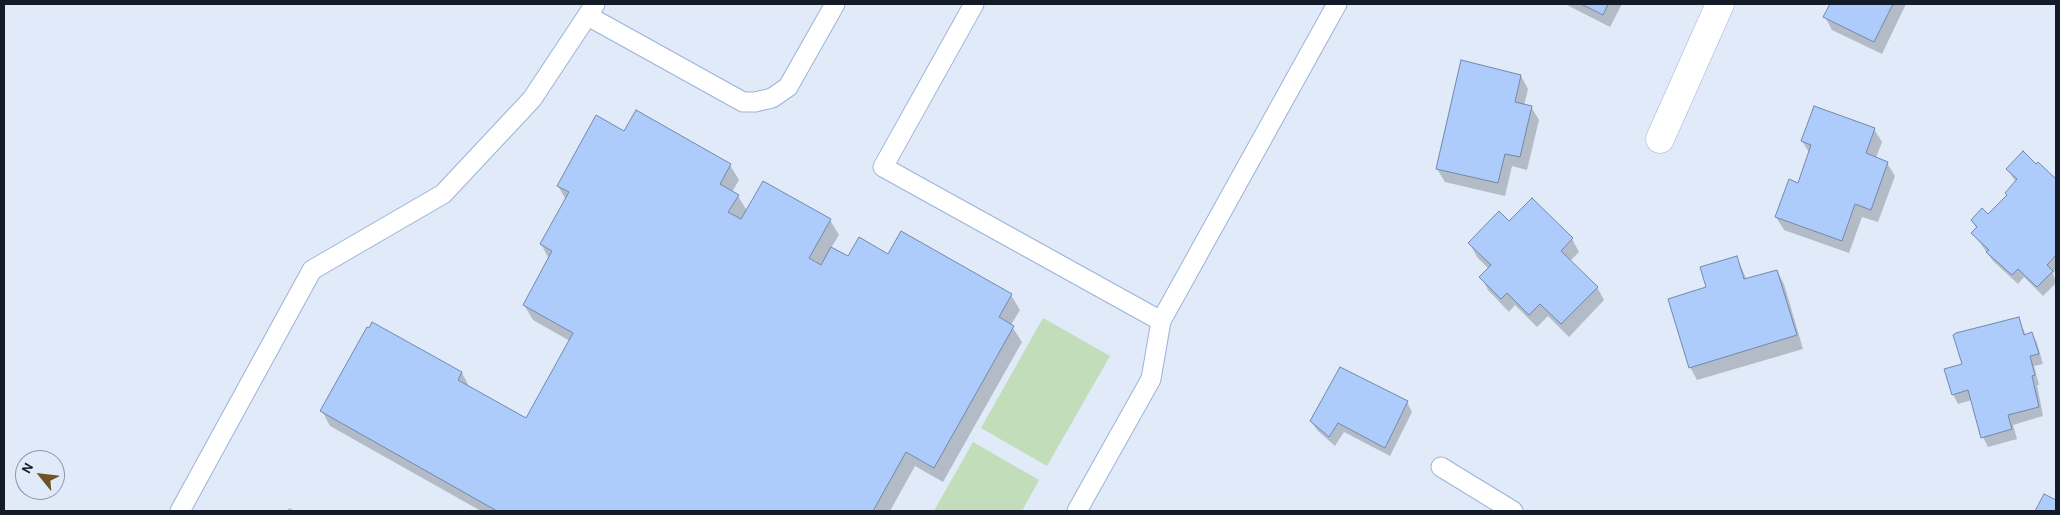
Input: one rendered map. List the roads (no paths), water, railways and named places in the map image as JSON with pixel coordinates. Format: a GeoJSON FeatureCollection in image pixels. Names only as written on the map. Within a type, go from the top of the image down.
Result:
{"type":"FeatureCollection","features":[{"type":"Feature","properties":{"kind":"street"},"geometry":{"type":"LineString","coordinates":[[1660,140],[1720,4]]}},
{"type":"Feature","properties":{"kind":"lane"},"geometry":{"type":"LineString","coordinates":[[180,511],[312,270],[443,194],[532,99],[592,10],[743,102],[755,102],[772,98],[788,87],[835,4]]}},
{"type":"Feature","properties":{"kind":"lane"},"geometry":{"type":"LineString","coordinates":[[974,4],[883,167],[1161,321]]}},
{"type":"Feature","properties":{"kind":"lane"},"geometry":{"type":"LineString","coordinates":[[1077,511],[1150,379],[1161,321],[1337,4]]}},
{"type":"Feature","properties":{"kind":"lane"},"geometry":{"type":"LineString","coordinates":[[1441,466],[1513,511]]}}]}
